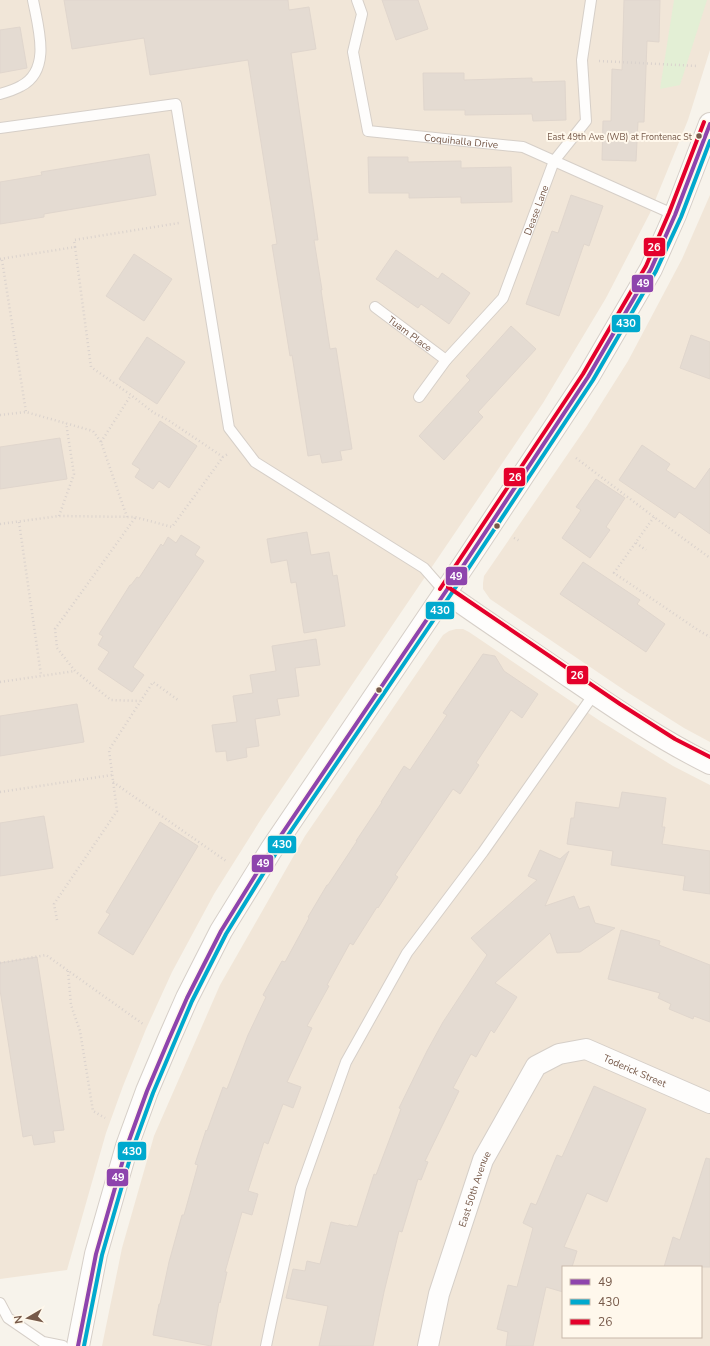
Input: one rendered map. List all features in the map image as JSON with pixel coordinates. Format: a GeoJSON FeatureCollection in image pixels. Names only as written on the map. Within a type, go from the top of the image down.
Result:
{"type":"FeatureCollection","features":[{"type":"Feature","properties":{"kind":"street"},"geometry":{"type":"LineString","coordinates":[[78,1346],[96,1254],[127,1146],[147,1091],[191,991],[221,930],[271,850],[446,592],[588,377],[651,269],[675,215],[710,124]]}},
{"type":"Feature","properties":{"kind":"street"},"geometry":{"type":"LineString","coordinates":[[446,592],[594,694],[656,733],[710,764]]}},
{"type":"Feature","properties":{"kind":"street","name":"Toderick Street"},"geometry":{"type":"LineString","coordinates":[[559,1054],[586,1049],[710,1103]]}},
{"type":"Feature","properties":{"kind":"street","name":"East 50th Avenue"},"geometry":{"type":"LineString","coordinates":[[428,1346],[439,1294],[484,1160],[536,1066],[559,1054]]}},
{"type":"Feature","properties":{"kind":"lane"},"geometry":{"type":"LineString","coordinates":[[0,94],[22,86],[36,73],[41,55],[33,0]]}},
{"type":"Feature","properties":{"kind":"lane","name":"Coquihalla Drive"},"geometry":{"type":"LineString","coordinates":[[357,0],[362,14],[353,52],[368,131],[523,147],[675,215]]}},
{"type":"Feature","properties":{"kind":"lane","name":"Dease Lane"},"geometry":{"type":"LineString","coordinates":[[419,398],[446,360],[503,298],[554,161],[586,121],[582,60],[591,0]]}},
{"type":"Feature","properties":{"kind":"lane"},"geometry":{"type":"LineString","coordinates":[[0,128],[176,104],[229,428],[255,462],[424,568],[446,592]]}},
{"type":"Feature","properties":{"kind":"lane","name":"Tuam Place"},"geometry":{"type":"LineString","coordinates":[[375,307],[446,360]]}},
{"type":"Feature","properties":{"kind":"lane"},"geometry":{"type":"LineString","coordinates":[[266,1346],[270,1322],[301,1188],[346,1062],[407,953],[483,852],[594,694]]}},
{"type":"Feature","properties":{"kind":"lane"},"geometry":{"type":"LineString","coordinates":[[0,1303],[8,1318],[43,1342],[63,1346]]}},
{"type":"Feature","properties":{"kind":"path"},"geometry":{"type":"LineString","coordinates":[[582,60],[698,66]]}},
{"type":"Feature","properties":{"kind":"path"},"geometry":{"type":"LineString","coordinates":[[196,221],[74,240],[92,367],[154,413],[168,420],[223,457]]}},
{"type":"Feature","properties":{"kind":"path"},"geometry":{"type":"LineString","coordinates":[[26,412],[1,260],[75,247]]}},
{"type":"Feature","properties":{"kind":"path"},"geometry":{"type":"LineString","coordinates":[[101,442],[131,395]]}},
{"type":"Feature","properties":{"kind":"path"},"geometry":{"type":"LineString","coordinates":[[0,415],[26,412],[93,430],[101,442],[127,517]]}},
{"type":"Feature","properties":{"kind":"path"},"geometry":{"type":"LineString","coordinates":[[59,516],[74,474],[66,423]]}},
{"type":"Feature","properties":{"kind":"path"},"geometry":{"type":"LineString","coordinates":[[0,524],[59,516],[127,517],[172,527],[223,457],[242,446]]}},
{"type":"Feature","properties":{"kind":"path"},"geometry":{"type":"LineString","coordinates":[[576,458],[710,558]]}},
{"type":"Feature","properties":{"kind":"path"},"geometry":{"type":"LineString","coordinates":[[654,517],[614,573],[698,630],[710,636]]}},
{"type":"Feature","properties":{"kind":"path"},"geometry":{"type":"LineString","coordinates":[[135,518],[55,629],[57,648],[75,670],[112,700],[140,701]]}},
{"type":"Feature","properties":{"kind":"path"},"geometry":{"type":"LineString","coordinates":[[20,522],[41,675]]}},
{"type":"Feature","properties":{"kind":"path"},"geometry":{"type":"LineString","coordinates":[[514,538],[520,541]]}},
{"type":"Feature","properties":{"kind":"path"},"geometry":{"type":"LineString","coordinates":[[636,543],[646,550]]}},
{"type":"Feature","properties":{"kind":"path"},"geometry":{"type":"LineString","coordinates":[[0,682],[75,670]]}},
{"type":"Feature","properties":{"kind":"path"},"geometry":{"type":"LineString","coordinates":[[57,920],[54,904],[117,811],[109,750],[153,682],[178,700]]}},
{"type":"Feature","properties":{"kind":"path"},"geometry":{"type":"LineString","coordinates":[[0,792],[112,775]]}},
{"type":"Feature","properties":{"kind":"path"},"geometry":{"type":"LineString","coordinates":[[113,782],[226,861]]}},
{"type":"Feature","properties":{"kind":"path"},"geometry":{"type":"LineString","coordinates":[[0,962],[46,955],[143,1024]]}},
{"type":"Feature","properties":{"kind":"path"},"geometry":{"type":"LineString","coordinates":[[68,971],[71,1005],[80,1031],[93,1111],[105,1118]]}},
{"type":"Feature","properties":{"kind":"shaded area"},"geometry":{"type":"Polygon","coordinates":[[[0,0],[710,0],[710,50],[688,120],[650,213],[606,298],[543,403],[263,816],[214,894],[172,972],[146,1029],[106,1133],[67,1270],[0,1279],[0,0]]]}},
{"type":"Feature","properties":{"kind":"shaded area"},"geometry":{"type":"Polygon","coordinates":[[[710,195],[710,742],[684,728],[627,692],[490,599],[483,589],[483,583],[484,576],[587,426],[628,361],[682,259],[710,195]]]}},
{"type":"Feature","properties":{"kind":"shaded area"},"geometry":{"type":"Polygon","coordinates":[[[456,629],[463,629],[469,632],[600,721],[673,766],[710,785],[710,1346],[102,1346],[122,1248],[154,1136],[220,985],[305,836],[443,635],[456,629]]]}},
{"type":"Feature","properties":{"kind":"green space"},"geometry":{"type":"Polygon","coordinates":[[[674,0],[707,0],[680,85],[660,89],[674,0]]]}},
{"type":"Feature","properties":{"kind":"building"},"geometry":{"type":"Polygon","coordinates":[[[64,0],[288,0],[289,10],[309,7],[316,49],[291,53],[318,240],[314,240],[330,349],[336,348],[352,449],[340,451],[342,460],[322,463],[320,454],[308,456],[292,355],[290,356],[272,245],[277,244],[248,60],[150,75],[144,38],[72,49],[64,0]]]}},
{"type":"Feature","properties":{"kind":"building"},"geometry":{"type":"Polygon","coordinates":[[[382,0],[418,0],[428,29],[396,40],[382,0]]]}},
{"type":"Feature","properties":{"kind":"building"},"geometry":{"type":"Polygon","coordinates":[[[624,0],[660,0],[659,42],[647,41],[644,122],[638,122],[636,161],[602,160],[603,121],[611,121],[612,69],[622,70],[624,0]]]}},
{"type":"Feature","properties":{"kind":"building"},"geometry":{"type":"Polygon","coordinates":[[[20,27],[27,68],[0,73],[0,30],[20,27]]]}},
{"type":"Feature","properties":{"kind":"building"},"geometry":{"type":"Polygon","coordinates":[[[423,73],[464,73],[464,80],[532,78],[532,82],[565,81],[566,120],[533,121],[532,114],[465,115],[465,110],[424,110],[423,73]]]}},
{"type":"Feature","properties":{"kind":"building"},"geometry":{"type":"Polygon","coordinates":[[[149,154],[156,195],[44,214],[44,217],[0,224],[0,182],[42,175],[41,172],[149,154]]]}},
{"type":"Feature","properties":{"kind":"building"},"geometry":{"type":"Polygon","coordinates":[[[368,157],[408,157],[408,162],[461,161],[461,168],[511,167],[512,202],[461,203],[461,197],[409,198],[409,193],[369,193],[368,157]]]}},
{"type":"Feature","properties":{"kind":"building"},"geometry":{"type":"Polygon","coordinates":[[[571,195],[603,206],[589,246],[584,244],[559,316],[526,304],[552,231],[558,233],[571,195]]]}},
{"type":"Feature","properties":{"kind":"building"},"geometry":{"type":"Polygon","coordinates":[[[396,250],[438,279],[442,273],[470,293],[449,324],[421,304],[418,308],[376,279],[396,250]]]}},
{"type":"Feature","properties":{"kind":"building"},"geometry":{"type":"Polygon","coordinates":[[[134,254],[172,279],[144,321],[106,296],[134,254]]]}},
{"type":"Feature","properties":{"kind":"building"},"geometry":{"type":"Polygon","coordinates":[[[511,326],[536,349],[478,412],[483,417],[444,460],[419,436],[470,380],[466,376],[511,326]]]}},
{"type":"Feature","properties":{"kind":"building"},"geometry":{"type":"Polygon","coordinates":[[[691,335],[710,342],[710,379],[680,368],[691,335]]]}},
{"type":"Feature","properties":{"kind":"building"},"geometry":{"type":"Polygon","coordinates":[[[147,337],[185,362],[157,404],[119,379],[147,337]]]}},
{"type":"Feature","properties":{"kind":"building"},"geometry":{"type":"Polygon","coordinates":[[[160,421],[197,446],[169,488],[159,481],[153,489],[135,477],[140,469],[132,464],[160,421]]]}},
{"type":"Feature","properties":{"kind":"building"},"geometry":{"type":"Polygon","coordinates":[[[60,438],[67,479],[0,489],[0,447],[60,438]]]}},
{"type":"Feature","properties":{"kind":"building"},"geometry":{"type":"Polygon","coordinates":[[[642,445],[670,464],[666,470],[695,489],[710,468],[710,534],[679,512],[675,518],[619,480],[642,445]]]}},
{"type":"Feature","properties":{"kind":"building"},"geometry":{"type":"Polygon","coordinates":[[[596,479],[625,498],[606,527],[610,530],[590,558],[562,538],[581,510],[576,507],[596,479]]]}},
{"type":"Feature","properties":{"kind":"building"},"geometry":{"type":"Polygon","coordinates":[[[307,532],[311,555],[329,552],[333,576],[337,575],[345,626],[304,633],[296,582],[291,583],[287,560],[271,563],[267,539],[307,532]]]}},
{"type":"Feature","properties":{"kind":"building"},"geometry":{"type":"Polygon","coordinates":[[[181,535],[200,547],[195,555],[204,561],[133,667],[144,675],[132,692],[98,669],[109,652],[98,645],[103,636],[99,634],[130,585],[137,577],[139,578],[161,544],[163,546],[168,537],[176,543],[181,535]]]}},
{"type":"Feature","properties":{"kind":"building"},"geometry":{"type":"Polygon","coordinates":[[[583,562],[640,600],[637,604],[665,624],[646,652],[560,594],[583,562]]]}},
{"type":"Feature","properties":{"kind":"building"},"geometry":{"type":"Polygon","coordinates":[[[316,639],[320,665],[295,668],[299,696],[277,699],[280,715],[255,719],[259,746],[246,748],[247,757],[227,761],[226,751],[216,752],[212,725],[237,722],[233,696],[253,693],[250,675],[276,671],[272,646],[316,639]]]}},
{"type":"Feature","properties":{"kind":"building"},"geometry":{"type":"Polygon","coordinates":[[[483,654],[495,656],[504,671],[538,694],[522,718],[511,710],[476,763],[479,765],[460,794],[453,789],[395,875],[398,877],[378,908],[377,907],[353,945],[350,943],[327,985],[329,986],[307,1026],[312,1028],[287,1082],[301,1087],[293,1108],[283,1104],[268,1144],[264,1142],[248,1191],[258,1194],[252,1215],[242,1212],[225,1272],[227,1272],[220,1303],[219,1302],[211,1346],[153,1335],[169,1262],[182,1215],[184,1215],[198,1165],[195,1164],[206,1130],[207,1131],[223,1087],[227,1089],[248,1035],[266,997],[263,995],[282,961],[285,962],[309,918],[308,917],[327,885],[357,841],[404,766],[410,770],[447,715],[443,713],[483,654]]]}},
{"type":"Feature","properties":{"kind":"building"},"geometry":{"type":"Polygon","coordinates":[[[77,704],[84,742],[0,756],[0,716],[77,704]]]}},
{"type":"Feature","properties":{"kind":"building"},"geometry":{"type":"Polygon","coordinates":[[[622,792],[666,798],[662,827],[665,827],[662,844],[710,851],[710,894],[683,890],[685,876],[611,865],[613,851],[567,844],[571,818],[574,818],[576,802],[619,808],[622,792]]]}},
{"type":"Feature","properties":{"kind":"building"},"geometry":{"type":"Polygon","coordinates":[[[44,816],[53,868],[0,876],[0,823],[44,816]]]}},
{"type":"Feature","properties":{"kind":"building"},"geometry":{"type":"Polygon","coordinates":[[[160,822],[198,846],[133,955],[98,933],[110,914],[106,912],[160,822]]]}},
{"type":"Feature","properties":{"kind":"building"},"geometry":{"type":"Polygon","coordinates":[[[540,850],[560,859],[569,851],[545,906],[574,896],[579,909],[589,906],[595,923],[615,928],[580,952],[557,953],[550,933],[495,983],[517,997],[494,1033],[491,1030],[476,1057],[471,1054],[453,1088],[459,1091],[425,1161],[428,1162],[421,1180],[418,1179],[402,1232],[399,1231],[373,1346],[319,1346],[328,1306],[286,1298],[293,1269],[305,1271],[307,1261],[320,1264],[331,1222],[357,1227],[374,1174],[376,1175],[401,1109],[399,1108],[443,1022],[487,955],[471,938],[537,880],[528,876],[540,850]]]}},
{"type":"Feature","properties":{"kind":"building"},"geometry":{"type":"Polygon","coordinates":[[[621,930],[660,941],[659,945],[710,965],[710,1022],[694,1016],[693,1019],[669,1009],[671,1004],[658,998],[660,993],[608,979],[621,930]]]}},
{"type":"Feature","properties":{"kind":"building"},"geometry":{"type":"Polygon","coordinates":[[[37,957],[64,1130],[53,1131],[55,1142],[34,1145],[32,1135],[23,1137],[0,990],[0,963],[37,957]]]}},
{"type":"Feature","properties":{"kind":"building"},"geometry":{"type":"Polygon","coordinates":[[[594,1086],[646,1109],[607,1202],[587,1193],[564,1247],[577,1251],[572,1266],[562,1266],[562,1292],[546,1287],[533,1346],[506,1346],[508,1332],[497,1329],[508,1285],[517,1287],[533,1228],[523,1223],[531,1203],[536,1205],[557,1155],[562,1157],[594,1086]]]}},
{"type":"Feature","properties":{"kind":"building"},"geometry":{"type":"Polygon","coordinates":[[[706,1158],[710,1159],[710,1267],[664,1266],[673,1237],[680,1240],[706,1158]]]}},
{"type":"Feature","properties":{"kind":"transit line","name":"26"},"geometry":{"type":"LineString","coordinates":[[440,589],[583,374],[646,266],[669,213],[704,122]]}},
{"type":"Feature","properties":{"kind":"transit line","name":"49"},"geometry":{"type":"LineString","coordinates":[[78,1346],[96,1254],[127,1146],[147,1091],[169,1039],[187,998],[221,931],[271,850],[465,563],[588,377],[651,269],[675,215],[710,124]]}},
{"type":"Feature","properties":{"kind":"transit line","name":"430"},"geometry":{"type":"LineString","coordinates":[[84,1346],[102,1255],[133,1148],[153,1093],[192,1001],[226,934],[276,853],[470,566],[593,380],[656,271],[681,217],[710,141]]}},
{"type":"Feature","properties":{"kind":"transit line","name":"26"},"geometry":{"type":"LineString","coordinates":[[448,587],[620,704],[675,739],[710,757]]}},
{"type":"Feature","properties":{"kind":"place","name":"East 49th Ave (WB) at Frontenac St"},"geometry":{"type":"Point","coordinates":[699,136]}}]}
